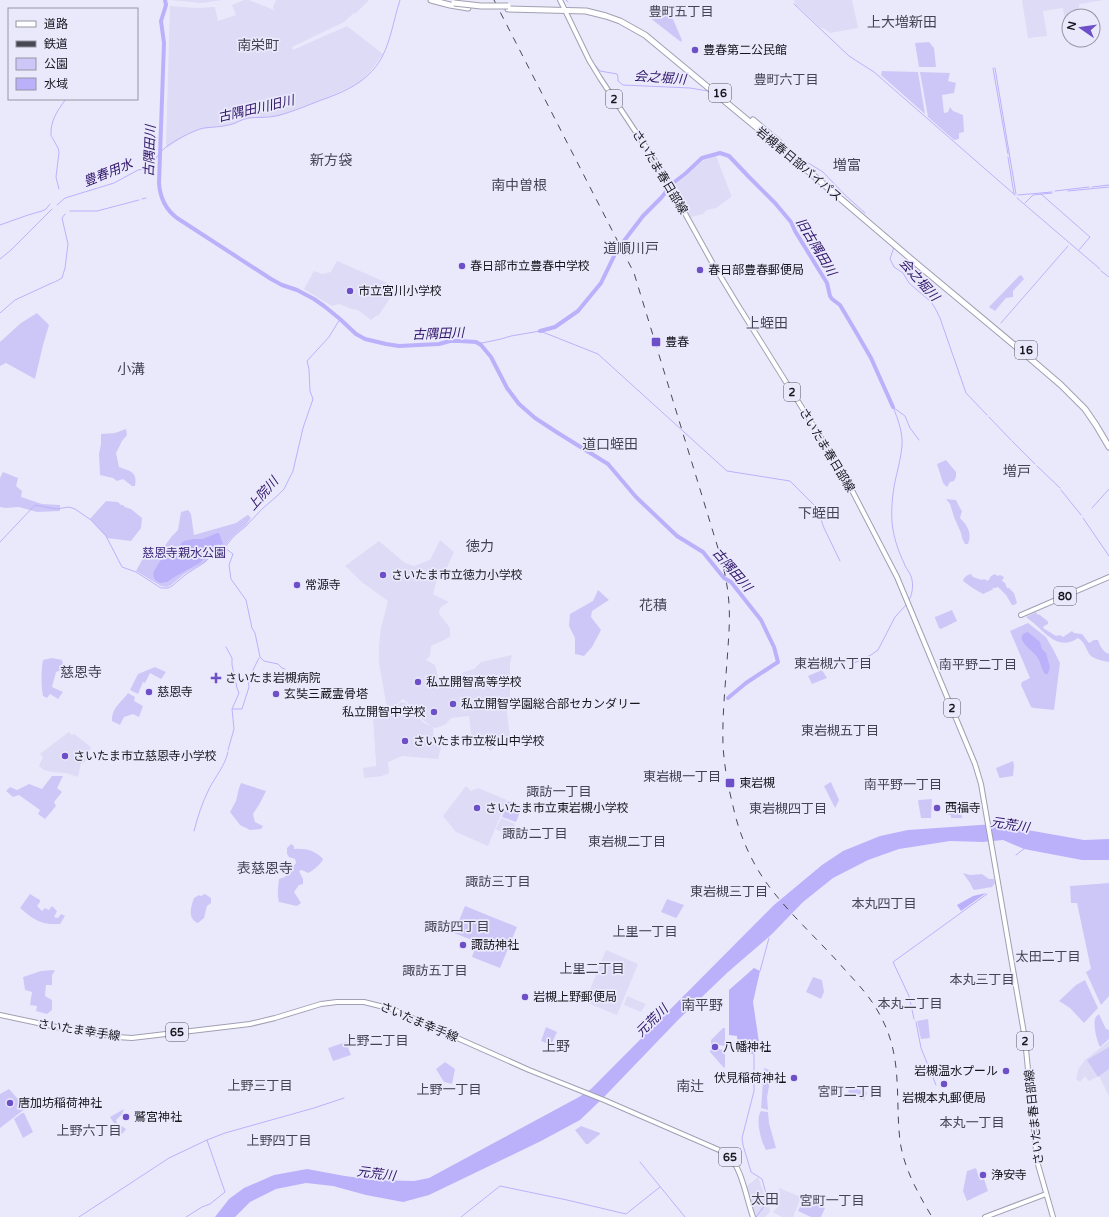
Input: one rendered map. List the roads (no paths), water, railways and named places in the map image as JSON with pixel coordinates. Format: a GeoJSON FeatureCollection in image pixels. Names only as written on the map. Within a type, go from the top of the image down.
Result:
{"type":"FeatureCollection","features":[{"type":"Feature","properties":{"kind":"highway","name":"岩槻春日部バイパス"},"geometry":{"type":"LineString","coordinates":[[431,0],[454,4]]}},
{"type":"Feature","properties":{"kind":"highway","name":"岩槻春日部バイパス"},"geometry":{"type":"LineString","coordinates":[[439,0],[468,8],[586,8],[602,12],[632,24],[647,33],[763,128],[1035,358],[1069,389],[1087,408],[1099,424],[1109,442]]}},
{"type":"Feature","properties":{"kind":"highway","name":"岩槻春日部バイパス"},"geometry":{"type":"LineString","coordinates":[[565,9],[590,12],[620,21],[638,30],[662,48],[1061,385],[1085,409],[1109,448]]}},
{"type":"Feature","properties":{"kind":"main road","name":"さいたま春日部線"},"geometry":{"type":"LineString","coordinates":[[560,0],[600,78],[670,185],[713,264],[844,475],[897,576],[975,764],[981,784],[1025,1039],[1037,1161],[1053,1217]]}},
{"type":"Feature","properties":{"kind":"main road","name":"80"},"geometry":{"type":"LineString","coordinates":[[1021,615],[1109,577]]}},
{"type":"Feature","properties":{"kind":"main road","name":"さいたま幸手線"},"geometry":{"type":"LineString","coordinates":[[0,1015],[61,1029],[132,1038],[250,1024],[321,1004],[345,1001],[364,1002],[392,1009],[522,1067],[726,1152],[733,1160],[738,1170],[753,1217]]}},
{"type":"Feature","properties":{"kind":"main road"},"geometry":{"type":"LineString","coordinates":[[985,1217],[1046,1194]]}},
{"type":"Feature","properties":{"kind":"water"},"geometry":{"type":"Polygon","coordinates":[[[219,533],[223,544],[208,548],[209,553],[200,563],[167,582],[160,583],[155,580],[153,574],[154,571],[162,558],[169,552],[180,546],[184,541],[203,539],[219,533]]]}},
{"type":"Feature","properties":{"kind":"water"},"geometry":{"type":"Polygon","coordinates":[[[1027,632],[1040,642],[1042,649],[1046,653],[1050,667],[1048,674],[1045,674],[1038,659],[1022,640],[1023,634],[1027,632]]]}},
{"type":"Feature","properties":{"kind":"water"},"geometry":{"type":"Polygon","coordinates":[[[994,824],[1084,840],[1109,839],[1109,860],[1082,860],[1024,849],[1003,840],[983,842],[950,841],[899,849],[868,860],[833,878],[803,902],[772,934],[728,972],[679,1019],[580,1120],[541,1141],[429,1195],[403,1202],[366,1195],[333,1186],[306,1183],[276,1189],[250,1202],[235,1217],[215,1217],[229,1199],[244,1188],[274,1175],[307,1169],[374,1180],[414,1181],[429,1178],[579,1097],[591,1089],[774,905],[822,865],[843,851],[880,836],[908,830],[994,824]]]}},
{"type":"Feature","properties":{"kind":"water"},"geometry":{"type":"Polygon","coordinates":[[[986,893],[961,911],[957,905],[973,896],[986,893]]]}},
{"type":"Feature","properties":{"kind":"water"},"geometry":{"type":"Polygon","coordinates":[[[754,968],[760,971],[753,1002],[760,1049],[753,1054],[746,1053],[743,1048],[738,1049],[737,1036],[729,1035],[729,990],[754,968]]]}},
{"type":"Feature","properties":{"kind":"waterway","name":"古隅田川"},"geometry":{"type":"LineString","coordinates":[[165,0],[166,5],[161,21],[164,43],[159,183],[162,198],[169,211],[177,218],[271,279],[314,299],[340,319],[356,334],[365,339],[399,346],[439,344],[450,341],[476,342],[481,345],[491,357],[507,388],[519,404],[535,418],[608,464],[636,497],[677,536],[703,552],[724,578],[731,582],[761,620],[774,647],[778,662],[746,683],[728,698]]}},
{"type":"Feature","properties":{"kind":"waterway","name":"古隅田川旧川"},"geometry":{"type":"LineString","coordinates":[[57,205],[65,198],[114,183],[138,170],[150,168],[163,149],[194,131],[232,124],[248,118],[276,116],[334,95],[355,85],[372,71],[385,51],[400,0]]}},
{"type":"Feature","properties":{"kind":"waterway"},"geometry":{"type":"LineString","coordinates":[[794,4],[849,56],[874,72],[1015,195]]}},
{"type":"Feature","properties":{"kind":"waterway","name":"会之堀川"},"geometry":{"type":"LineString","coordinates":[[596,66],[600,71],[617,74],[618,81],[623,85],[690,88],[708,91]]}},
{"type":"Feature","properties":{"kind":"waterway"},"geometry":{"type":"LineString","coordinates":[[993,68],[1008,154]]}},
{"type":"Feature","properties":{"kind":"waterway"},"geometry":{"type":"LineString","coordinates":[[995,68],[1016,194]]}},
{"type":"Feature","properties":{"kind":"waterway"},"geometry":{"type":"LineString","coordinates":[[51,136],[55,116],[65,100]]}},
{"type":"Feature","properties":{"kind":"waterway","name":"会之堀川"},"geometry":{"type":"LineString","coordinates":[[753,117],[763,125]]}},
{"type":"Feature","properties":{"kind":"waterway","name":"会之堀川"},"geometry":{"type":"LineString","coordinates":[[765,127],[770,131]]}},
{"type":"Feature","properties":{"kind":"waterway"},"geometry":{"type":"LineString","coordinates":[[52,137],[59,152],[56,177],[59,189]]}},
{"type":"Feature","properties":{"kind":"waterway","name":"会之堀川"},"geometry":{"type":"LineString","coordinates":[[782,143],[802,159],[823,172],[865,213]]}},
{"type":"Feature","properties":{"kind":"waterway","name":"旧古隅田川"},"geometry":{"type":"LineString","coordinates":[[540,331],[555,327],[578,311],[601,283],[617,250],[643,216],[661,198],[673,183],[702,158],[720,153],[729,156],[775,203],[791,222],[827,283],[830,296],[840,305],[871,358],[893,407]]}},
{"type":"Feature","properties":{"kind":"waterway"},"geometry":{"type":"LineString","coordinates":[[1008,157],[1014,194]]}},
{"type":"Feature","properties":{"kind":"waterway"},"geometry":{"type":"LineString","coordinates":[[1092,187],[1109,185]]}},
{"type":"Feature","properties":{"kind":"waterway"},"geometry":{"type":"LineString","coordinates":[[1055,191],[1089,187]]}},
{"type":"Feature","properties":{"kind":"waterway"},"geometry":{"type":"LineString","coordinates":[[1068,191],[1109,187]]}},
{"type":"Feature","properties":{"kind":"waterway"},"geometry":{"type":"LineString","coordinates":[[1018,195],[1052,192]]}},
{"type":"Feature","properties":{"kind":"waterway"},"geometry":{"type":"LineString","coordinates":[[1025,203],[1033,195],[1052,193]]}},
{"type":"Feature","properties":{"kind":"waterway"},"geometry":{"type":"LineString","coordinates":[[1041,194],[1090,237],[1079,250]]}},
{"type":"Feature","properties":{"kind":"waterway","name":"豊春用水"},"geometry":{"type":"LineString","coordinates":[[142,199],[146,198]]}},
{"type":"Feature","properties":{"kind":"waterway"},"geometry":{"type":"LineString","coordinates":[[1017,198],[1100,269]]}},
{"type":"Feature","properties":{"kind":"waterway","name":"豊春用水"},"geometry":{"type":"LineString","coordinates":[[70,211],[97,211],[139,200]]}},
{"type":"Feature","properties":{"kind":"waterway"},"geometry":{"type":"LineString","coordinates":[[0,225],[42,211],[50,204]]}},
{"type":"Feature","properties":{"kind":"waterway","name":"豊春用水"},"geometry":{"type":"LineString","coordinates":[[0,259],[52,209]]}},
{"type":"Feature","properties":{"kind":"waterway","name":"豊春用水"},"geometry":{"type":"LineString","coordinates":[[55,282],[62,278],[65,268],[68,244],[62,218],[65,214]]}},
{"type":"Feature","properties":{"kind":"waterway"},"geometry":{"type":"LineString","coordinates":[[1001,323],[1068,246]]}},
{"type":"Feature","properties":{"kind":"waterway","name":"会之堀川"},"geometry":{"type":"LineString","coordinates":[[894,247],[890,259],[894,267],[903,273],[909,283],[931,302],[935,308],[940,318],[966,393],[987,415]]}},
{"type":"Feature","properties":{"kind":"waterway"},"geometry":{"type":"LineString","coordinates":[[1101,271],[1109,277]]}},
{"type":"Feature","properties":{"kind":"waterway","name":"豊春用水"},"geometry":{"type":"LineString","coordinates":[[0,313],[15,300],[54,282]]}},
{"type":"Feature","properties":{"kind":"waterway","name":"上院川"},"geometry":{"type":"LineString","coordinates":[[225,547],[234,536],[284,489],[293,471],[303,428],[313,399],[310,391],[307,361],[329,337],[340,319]]}},
{"type":"Feature","properties":{"kind":"waterway"},"geometry":{"type":"LineString","coordinates":[[476,342],[482,343],[540,331],[598,354],[727,471],[790,481],[817,508],[824,528],[840,561]]}},
{"type":"Feature","properties":{"kind":"waterway","name":"旧古隅田川"},"geometry":{"type":"LineString","coordinates":[[893,407],[900,426],[902,446],[893,491],[892,522],[893,532],[898,548],[912,580],[912,591],[909,600]]}},
{"type":"Feature","properties":{"kind":"waterway"},"geometry":{"type":"LineString","coordinates":[[894,408],[905,416],[910,428],[919,440]]}},
{"type":"Feature","properties":{"kind":"waterway"},"geometry":{"type":"LineString","coordinates":[[989,417],[1011,440]]}},
{"type":"Feature","properties":{"kind":"waterway"},"geometry":{"type":"LineString","coordinates":[[1012,441],[1035,464]]}},
{"type":"Feature","properties":{"kind":"waterway"},"geometry":{"type":"LineString","coordinates":[[1037,466],[1060,488]]}},
{"type":"Feature","properties":{"kind":"waterway"},"geometry":{"type":"LineString","coordinates":[[1092,508],[1109,489]]}},
{"type":"Feature","properties":{"kind":"waterway"},"geometry":{"type":"LineString","coordinates":[[1061,490],[1081,515]]}},
{"type":"Feature","properties":{"kind":"waterway"},"geometry":{"type":"LineString","coordinates":[[0,542],[35,505],[56,509],[69,507],[75,509],[91,520],[106,536],[122,567],[136,572],[161,588],[168,588],[172,586],[185,575],[205,562],[217,550],[225,547]]}},
{"type":"Feature","properties":{"kind":"waterway"},"geometry":{"type":"LineString","coordinates":[[1083,518],[1109,556]]}},
{"type":"Feature","properties":{"kind":"waterway","name":"上院川"},"geometry":{"type":"LineString","coordinates":[[225,548],[233,554],[229,565],[231,579],[246,600],[260,657],[264,661],[278,664],[285,669]]}},
{"type":"Feature","properties":{"kind":"waterway","name":"旧古隅田川"},"geometry":{"type":"LineString","coordinates":[[852,664],[878,650],[895,617],[906,605]]}},
{"type":"Feature","properties":{"kind":"waterway","name":"上院川"},"geometry":{"type":"LineString","coordinates":[[226,647],[232,658],[232,665],[239,693],[232,709],[234,729],[228,750]]}},
{"type":"Feature","properties":{"kind":"waterway"},"geometry":{"type":"LineString","coordinates":[[233,709],[242,709],[249,687],[248,680],[259,658]]}},
{"type":"Feature","properties":{"kind":"waterway","name":"上院川"},"geometry":{"type":"LineString","coordinates":[[194,831],[204,799],[225,762],[228,752]]}},
{"type":"Feature","properties":{"kind":"waterway"},"geometry":{"type":"LineString","coordinates":[[1016,855],[1025,848]]}},
{"type":"Feature","properties":{"kind":"waterway"},"geometry":{"type":"LineString","coordinates":[[914,1019],[909,996],[893,962],[987,894]]}},
{"type":"Feature","properties":{"kind":"waterway"},"geometry":{"type":"LineString","coordinates":[[760,971],[769,938]]}},
{"type":"Feature","properties":{"kind":"waterway"},"geometry":{"type":"LineString","coordinates":[[916,1022],[921,1048],[936,1085]]}},
{"type":"Feature","properties":{"kind":"waterway"},"geometry":{"type":"LineString","coordinates":[[754,1053],[754,1091],[742,1138],[751,1172],[762,1179],[767,1197],[765,1205],[756,1217]]}},
{"type":"Feature","properties":{"kind":"waterway"},"geometry":{"type":"LineString","coordinates":[[79,1217],[169,1158],[207,1140],[225,1133],[344,1098]]}},
{"type":"Feature","properties":{"kind":"waterway"},"geometry":{"type":"LineString","coordinates":[[186,1217],[210,1204],[225,1192],[207,1140]]}},
{"type":"Feature","properties":{"kind":"waterway"},"geometry":{"type":"LineString","coordinates":[[640,1162],[685,1217]]}},
{"type":"Feature","properties":{"kind":"waterway"},"geometry":{"type":"LineString","coordinates":[[461,1217],[500,1186],[626,1214],[660,1187]]}},
{"type":"Feature","properties":{"kind":"railway"},"geometry":{"type":"LineString","coordinates":[[494,0],[634,273],[721,558],[729,598],[729,636],[724,696],[723,745],[729,791],[742,837],[756,867],[768,885],[786,907],[860,987],[874,1004],[881,1017],[893,1047],[897,1078],[900,1141],[902,1151],[912,1180],[932,1217]]}},
{"type":"Feature","properties":{"kind":"place","name":"豊春第二公民館"},"geometry":{"type":"Point","coordinates":[695,50]}},
{"type":"Feature","properties":{"kind":"place","name":"春日部市立豊春中学校"},"geometry":{"type":"Point","coordinates":[462,266]}},
{"type":"Feature","properties":{"kind":"place","name":"春日部豊春郵便局"},"geometry":{"type":"Point","coordinates":[700,270]}},
{"type":"Feature","properties":{"kind":"place","name":"市立宮川小学校"},"geometry":{"type":"Point","coordinates":[350,291]}},
{"type":"Feature","properties":{"kind":"place","name":"豊春"},"geometry":{"type":"Point","coordinates":[656,342]}},
{"type":"Feature","properties":{"kind":"place","name":"さいたま市立徳力小学校"},"geometry":{"type":"Point","coordinates":[383,575]}},
{"type":"Feature","properties":{"kind":"place","name":"常源寺"},"geometry":{"type":"Point","coordinates":[297,585]}},
{"type":"Feature","properties":{"kind":"place","name":"さいたま岩槻病院"},"geometry":{"type":"Point","coordinates":[216,678]}},
{"type":"Feature","properties":{"kind":"place","name":"私立開智高等学校"},"geometry":{"type":"Point","coordinates":[418,682]}},
{"type":"Feature","properties":{"kind":"place","name":"慈恩寺"},"geometry":{"type":"Point","coordinates":[149,692]}},
{"type":"Feature","properties":{"kind":"place","name":"玄奘三蔵霊骨塔"},"geometry":{"type":"Point","coordinates":[276,694]}},
{"type":"Feature","properties":{"kind":"place","name":"私立開智学園総合部セカンダリー"},"geometry":{"type":"Point","coordinates":[453,704]}},
{"type":"Feature","properties":{"kind":"place","name":"私立開智中学校"},"geometry":{"type":"Point","coordinates":[434,712]}},
{"type":"Feature","properties":{"kind":"place","name":"さいたま市立桜山中学校"},"geometry":{"type":"Point","coordinates":[405,741]}},
{"type":"Feature","properties":{"kind":"place","name":"さいたま市立慈恩寺小学校"},"geometry":{"type":"Point","coordinates":[65,756]}},
{"type":"Feature","properties":{"kind":"place","name":"東岩槻"},"geometry":{"type":"Point","coordinates":[730,783]}},
{"type":"Feature","properties":{"kind":"place","name":"さいたま市立東岩槻小学校"},"geometry":{"type":"Point","coordinates":[477,808]}},
{"type":"Feature","properties":{"kind":"place","name":"西福寺"},"geometry":{"type":"Point","coordinates":[937,808]}},
{"type":"Feature","properties":{"kind":"place","name":"諏訪神社"},"geometry":{"type":"Point","coordinates":[463,945]}},
{"type":"Feature","properties":{"kind":"place","name":"岩槻上野郵便局"},"geometry":{"type":"Point","coordinates":[525,997]}},
{"type":"Feature","properties":{"kind":"place","name":"八幡神社"},"geometry":{"type":"Point","coordinates":[715,1047]}},
{"type":"Feature","properties":{"kind":"place","name":"岩槻温水プール"},"geometry":{"type":"Point","coordinates":[1006,1071]}},
{"type":"Feature","properties":{"kind":"place","name":"伏見稲荷神社"},"geometry":{"type":"Point","coordinates":[794,1078]}},
{"type":"Feature","properties":{"kind":"place","name":"岩槻本丸郵便局"},"geometry":{"type":"Point","coordinates":[944,1084]}},
{"type":"Feature","properties":{"kind":"place","name":"唐加坊稲荷神社"},"geometry":{"type":"Point","coordinates":[10,1103]}},
{"type":"Feature","properties":{"kind":"place","name":"鷲宮神社"},"geometry":{"type":"Point","coordinates":[126,1117]}},
{"type":"Feature","properties":{"kind":"place","name":"浄安寺"},"geometry":{"type":"Point","coordinates":[983,1175]}},
{"type":"Feature","properties":{"kind":"district","name":"豊町五丁目"},"geometry":{"type":"Point","coordinates":[681,12]}},
{"type":"Feature","properties":{"kind":"district","name":"上大増新田"},"geometry":{"type":"Point","coordinates":[902,22]}},
{"type":"Feature","properties":{"kind":"district","name":"南栄町"},"geometry":{"type":"Point","coordinates":[258,45]}},
{"type":"Feature","properties":{"kind":"district","name":"豊町六丁目"},"geometry":{"type":"Point","coordinates":[786,80]}},
{"type":"Feature","properties":{"kind":"district","name":"新方袋"},"geometry":{"type":"Point","coordinates":[331,160]}},
{"type":"Feature","properties":{"kind":"district","name":"増富"},"geometry":{"type":"Point","coordinates":[847,165]}},
{"type":"Feature","properties":{"kind":"district","name":"南中曽根"},"geometry":{"type":"Point","coordinates":[519,185]}},
{"type":"Feature","properties":{"kind":"district","name":"道順川戸"},"geometry":{"type":"Point","coordinates":[631,248]}},
{"type":"Feature","properties":{"kind":"district","name":"上蛭田"},"geometry":{"type":"Point","coordinates":[767,323]}},
{"type":"Feature","properties":{"kind":"district","name":"小溝"},"geometry":{"type":"Point","coordinates":[131,369]}},
{"type":"Feature","properties":{"kind":"district","name":"道口蛭田"},"geometry":{"type":"Point","coordinates":[610,444]}},
{"type":"Feature","properties":{"kind":"district","name":"増戸"},"geometry":{"type":"Point","coordinates":[1017,471]}},
{"type":"Feature","properties":{"kind":"district","name":"下蛭田"},"geometry":{"type":"Point","coordinates":[819,513]}},
{"type":"Feature","properties":{"kind":"district","name":"徳力"},"geometry":{"type":"Point","coordinates":[480,546]}},
{"type":"Feature","properties":{"kind":"district","name":"花積"},"geometry":{"type":"Point","coordinates":[653,605]}},
{"type":"Feature","properties":{"kind":"district","name":"東岩槻六丁目"},"geometry":{"type":"Point","coordinates":[833,664]}},
{"type":"Feature","properties":{"kind":"district","name":"南平野二丁目"},"geometry":{"type":"Point","coordinates":[978,665]}},
{"type":"Feature","properties":{"kind":"district","name":"慈恩寺"},"geometry":{"type":"Point","coordinates":[81,672]}},
{"type":"Feature","properties":{"kind":"district","name":"東岩槻五丁目"},"geometry":{"type":"Point","coordinates":[840,731]}},
{"type":"Feature","properties":{"kind":"district","name":"東岩槻一丁目"},"geometry":{"type":"Point","coordinates":[682,777]}},
{"type":"Feature","properties":{"kind":"district","name":"南平野一丁目"},"geometry":{"type":"Point","coordinates":[903,785]}},
{"type":"Feature","properties":{"kind":"district","name":"諏訪一丁目"},"geometry":{"type":"Point","coordinates":[559,792]}},
{"type":"Feature","properties":{"kind":"district","name":"東岩槻四丁目"},"geometry":{"type":"Point","coordinates":[788,809]}},
{"type":"Feature","properties":{"kind":"district","name":"諏訪二丁目"},"geometry":{"type":"Point","coordinates":[535,834]}},
{"type":"Feature","properties":{"kind":"district","name":"東岩槻二丁目"},"geometry":{"type":"Point","coordinates":[627,842]}},
{"type":"Feature","properties":{"kind":"district","name":"表慈恩寺"},"geometry":{"type":"Point","coordinates":[265,868]}},
{"type":"Feature","properties":{"kind":"district","name":"諏訪三丁目"},"geometry":{"type":"Point","coordinates":[498,882]}},
{"type":"Feature","properties":{"kind":"district","name":"東岩槻三丁目"},"geometry":{"type":"Point","coordinates":[729,892]}},
{"type":"Feature","properties":{"kind":"district","name":"本丸四丁目"},"geometry":{"type":"Point","coordinates":[884,904]}},
{"type":"Feature","properties":{"kind":"district","name":"諏訪四丁目"},"geometry":{"type":"Point","coordinates":[457,927]}},
{"type":"Feature","properties":{"kind":"district","name":"上里一丁目"},"geometry":{"type":"Point","coordinates":[645,932]}},
{"type":"Feature","properties":{"kind":"district","name":"太田二丁目"},"geometry":{"type":"Point","coordinates":[1048,957]}},
{"type":"Feature","properties":{"kind":"district","name":"上里二丁目"},"geometry":{"type":"Point","coordinates":[592,969]}},
{"type":"Feature","properties":{"kind":"district","name":"諏訪五丁目"},"geometry":{"type":"Point","coordinates":[435,971]}},
{"type":"Feature","properties":{"kind":"district","name":"本丸三丁目"},"geometry":{"type":"Point","coordinates":[982,980]}},
{"type":"Feature","properties":{"kind":"district","name":"本丸二丁目"},"geometry":{"type":"Point","coordinates":[910,1004]}},
{"type":"Feature","properties":{"kind":"district","name":"南平野"},"geometry":{"type":"Point","coordinates":[702,1005]}},
{"type":"Feature","properties":{"kind":"district","name":"上野二丁目"},"geometry":{"type":"Point","coordinates":[376,1041]}},
{"type":"Feature","properties":{"kind":"district","name":"上野"},"geometry":{"type":"Point","coordinates":[556,1046]}},
{"type":"Feature","properties":{"kind":"district","name":"上野三丁目"},"geometry":{"type":"Point","coordinates":[260,1086]}},
{"type":"Feature","properties":{"kind":"district","name":"南辻"},"geometry":{"type":"Point","coordinates":[690,1086]}},
{"type":"Feature","properties":{"kind":"district","name":"上野一丁目"},"geometry":{"type":"Point","coordinates":[449,1090]}},
{"type":"Feature","properties":{"kind":"district","name":"宮町二丁目"},"geometry":{"type":"Point","coordinates":[850,1092]}},
{"type":"Feature","properties":{"kind":"district","name":"本丸一丁目"},"geometry":{"type":"Point","coordinates":[972,1123]}},
{"type":"Feature","properties":{"kind":"district","name":"上野六丁目"},"geometry":{"type":"Point","coordinates":[89,1131]}},
{"type":"Feature","properties":{"kind":"district","name":"上野四丁目"},"geometry":{"type":"Point","coordinates":[279,1141]}},
{"type":"Feature","properties":{"kind":"district","name":"太田"},"geometry":{"type":"Point","coordinates":[765,1199]}},
{"type":"Feature","properties":{"kind":"district","name":"宮町一丁目"},"geometry":{"type":"Point","coordinates":[832,1201]}},
{"type":"Feature","properties":{"kind":"park label","name":"慈恩寺親水公園"},"geometry":{"type":"Point","coordinates":[184,553]}},
{"type":"Feature","properties":{"kind":"water label","name":"元荒川"},"geometry":{"type":"Point","coordinates":[1010,825]}},
{"type":"Feature","properties":{"kind":"water label","name":"元荒川"},"geometry":{"type":"Point","coordinates":[652,1021]}},
{"type":"Feature","properties":{"kind":"water label","name":"元荒川"},"geometry":{"type":"Point","coordinates":[376,1174]}}]}
